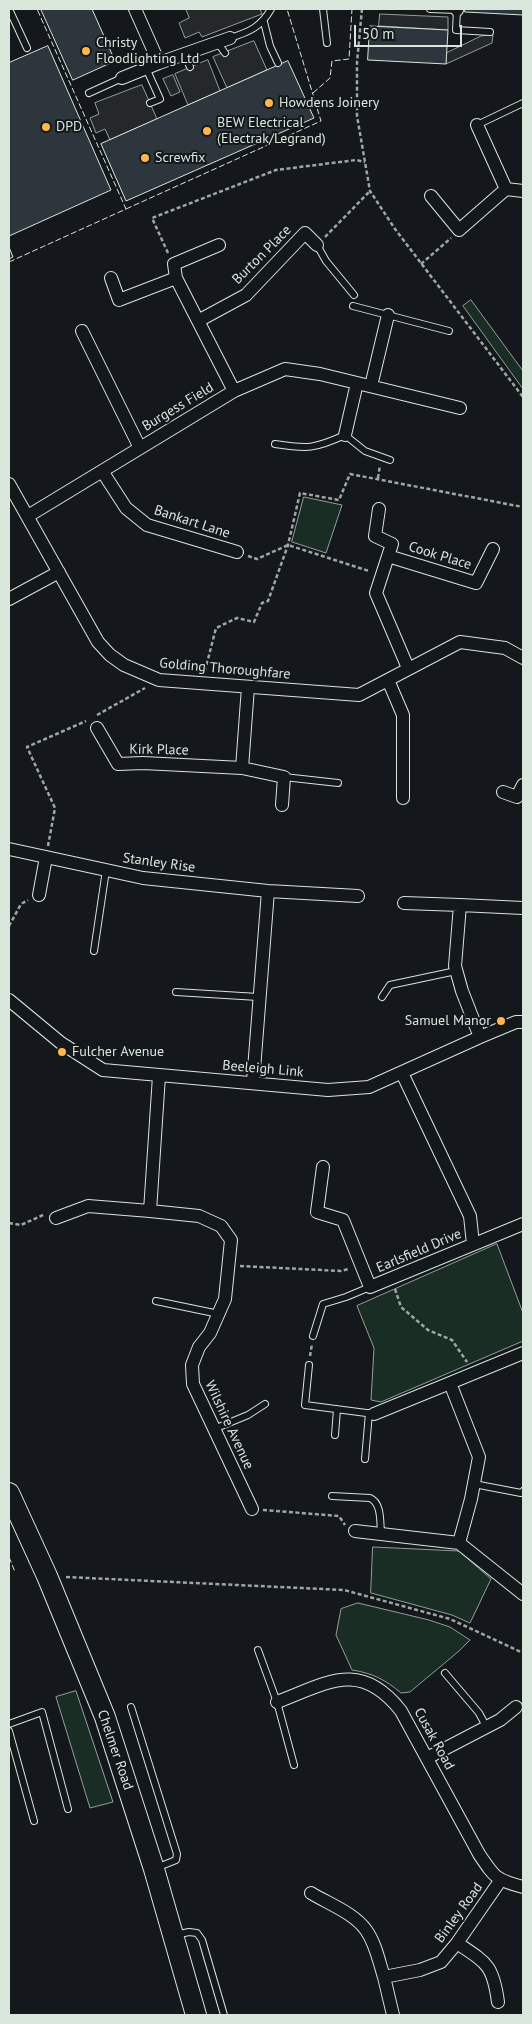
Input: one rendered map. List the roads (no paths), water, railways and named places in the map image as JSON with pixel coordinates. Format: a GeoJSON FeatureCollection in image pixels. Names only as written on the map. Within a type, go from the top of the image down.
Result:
{"type":"FeatureCollection","features":[{"type":"Feature","properties":{"kind":"main road","name":"Chelmer Road"},"geometry":{"type":"LineString","coordinates":[[9,1493],[48,1576],[105,1717],[154,1868],[196,2015]]}},
{"type":"Feature","properties":{"kind":"street"},"geometry":{"type":"LineString","coordinates":[[135,9],[159,63]]}},
{"type":"Feature","properties":{"kind":"street"},"geometry":{"type":"LineString","coordinates":[[122,78],[184,54],[221,48],[230,38]]}},
{"type":"Feature","properties":{"kind":"street"},"geometry":{"type":"LineString","coordinates":[[477,125],[506,188]]}},
{"type":"Feature","properties":{"kind":"street"},"geometry":{"type":"LineString","coordinates":[[506,188],[523,191]]}},
{"type":"Feature","properties":{"kind":"street"},"geometry":{"type":"LineString","coordinates":[[431,196],[459,230],[506,188]]}},
{"type":"Feature","properties":{"kind":"street","name":"Burton Place"},"geometry":{"type":"LineString","coordinates":[[198,321],[246,295],[305,233],[318,245]]}},
{"type":"Feature","properties":{"kind":"street"},"geometry":{"type":"LineString","coordinates":[[219,245],[174,264],[176,278],[234,391]]}},
{"type":"Feature","properties":{"kind":"street"},"geometry":{"type":"LineString","coordinates":[[111,278],[119,300],[176,278]]}},
{"type":"Feature","properties":{"kind":"street"},"geometry":{"type":"LineString","coordinates":[[371,386],[388,315]]}},
{"type":"Feature","properties":{"kind":"street"},"geometry":{"type":"LineString","coordinates":[[82,330],[140,448]]}},
{"type":"Feature","properties":{"kind":"street","name":"Burgess Field"},"geometry":{"type":"LineString","coordinates":[[28,516],[234,391],[285,369],[320,374],[460,408]]}},
{"type":"Feature","properties":{"kind":"street"},"geometry":{"type":"LineString","coordinates":[[346,435],[357,383]]}},
{"type":"Feature","properties":{"kind":"street","name":"Bankart Lane"},"geometry":{"type":"LineString","coordinates":[[102,471],[126,508],[147,525],[237,552]]}},
{"type":"Feature","properties":{"kind":"street","name":"Golding Thoroughfare"},"geometry":{"type":"LineString","coordinates":[[9,484],[98,642],[124,665],[159,680],[359,695],[460,642],[504,648],[523,658]]}},
{"type":"Feature","properties":{"kind":"street","name":"Cook Place"},"geometry":{"type":"LineString","coordinates":[[379,509],[375,536],[392,544],[376,593],[408,668]]}},
{"type":"Feature","properties":{"kind":"street","name":"Cook Place"},"geometry":{"type":"LineString","coordinates":[[388,556],[476,583],[493,550]]}},
{"type":"Feature","properties":{"kind":"street"},"geometry":{"type":"LineString","coordinates":[[9,599],[59,572]]}},
{"type":"Feature","properties":{"kind":"street"},"geometry":{"type":"LineString","coordinates":[[388,680],[403,715],[403,798]]}},
{"type":"Feature","properties":{"kind":"street"},"geometry":{"type":"LineString","coordinates":[[242,768],[248,687]]}},
{"type":"Feature","properties":{"kind":"street","name":"Kirk Place"},"geometry":{"type":"LineString","coordinates":[[94,721],[118,764],[143,762],[242,768],[284,777]]}},
{"type":"Feature","properties":{"kind":"street"},"geometry":{"type":"LineString","coordinates":[[282,805],[284,777]]}},
{"type":"Feature","properties":{"kind":"street"},"geometry":{"type":"LineString","coordinates":[[503,792],[517,797],[523,786]]}},
{"type":"Feature","properties":{"kind":"street","name":"Stanley Rise"},"geometry":{"type":"LineString","coordinates":[[9,849],[143,878],[268,891],[358,896]]}},
{"type":"Feature","properties":{"kind":"street"},"geometry":{"type":"LineString","coordinates":[[39,895],[46,857]]}},
{"type":"Feature","properties":{"kind":"street"},"geometry":{"type":"LineString","coordinates":[[253,1082],[258,997],[268,891]]}},
{"type":"Feature","properties":{"kind":"street"},"geometry":{"type":"LineString","coordinates":[[404,903],[523,908]]}},
{"type":"Feature","properties":{"kind":"street"},"geometry":{"type":"LineString","coordinates":[[460,905],[455,966],[462,991],[480,1036]]}},
{"type":"Feature","properties":{"kind":"street","name":"Beeleigh Link"},"geometry":{"type":"LineString","coordinates":[[9,1000],[62,1043],[103,1070],[336,1090],[369,1087],[480,1036],[516,1022],[523,1022]]}},
{"type":"Feature","properties":{"kind":"street","name":"Earlsfield Drive"},"geometry":{"type":"LineString","coordinates":[[402,1073],[470,1216],[473,1244]]}},
{"type":"Feature","properties":{"kind":"street"},"geometry":{"type":"LineString","coordinates":[[150,1211],[159,1076]]}},
{"type":"Feature","properties":{"kind":"street","name":"Earlsfield Drive"},"geometry":{"type":"LineString","coordinates":[[323,1167],[317,1212],[343,1220],[370,1287],[523,1224]]}},
{"type":"Feature","properties":{"kind":"street","name":"Wilshire Avenue"},"geometry":{"type":"LineString","coordinates":[[56,1218],[88,1206],[199,1216],[221,1226],[231,1240],[225,1299],[210,1333],[199,1347],[192,1365],[193,1384],[252,1509]]}},
{"type":"Feature","properties":{"kind":"street"},"geometry":{"type":"LineString","coordinates":[[372,1413],[523,1353]]}},
{"type":"Feature","properties":{"kind":"street"},"geometry":{"type":"LineString","coordinates":[[450,1383],[480,1457],[459,1544]]}},
{"type":"Feature","properties":{"kind":"street"},"geometry":{"type":"LineString","coordinates":[[355,1531],[459,1544],[523,1594]]}},
{"type":"Feature","properties":{"kind":"street","name":"Cusak Road"},"geometry":{"type":"LineString","coordinates":[[277,1702],[343,1679],[368,1683],[380,1689],[396,1704],[479,1854],[500,1881]]}},
{"type":"Feature","properties":{"kind":"street"},"geometry":{"type":"LineString","coordinates":[[427,1758],[500,1720],[516,1707]]}},
{"type":"Feature","properties":{"kind":"street"},"geometry":{"type":"LineString","coordinates":[[500,1881],[523,1888]]}},
{"type":"Feature","properties":{"kind":"street","name":"Binley Road"},"geometry":{"type":"LineString","coordinates":[[384,1978],[420,1970],[441,1962],[500,1881]]}},
{"type":"Feature","properties":{"kind":"street"},"geometry":{"type":"LineString","coordinates":[[311,1894],[353,1918],[366,1929],[374,1944],[393,2015]]}},
{"type":"Feature","properties":{"kind":"street"},"geometry":{"type":"LineString","coordinates":[[457,1942],[488,1965],[495,1979],[498,2002]]}},
{"type":"Feature","properties":{"kind":"lane"},"geometry":{"type":"LineString","coordinates":[[9,9],[27,48]]}},
{"type":"Feature","properties":{"kind":"lane"},"geometry":{"type":"LineString","coordinates":[[230,38],[264,22],[271,9]]}},
{"type":"Feature","properties":{"kind":"lane"},"geometry":{"type":"LineString","coordinates":[[323,9],[327,44]]}},
{"type":"Feature","properties":{"kind":"lane"},"geometry":{"type":"LineString","coordinates":[[430,9],[457,9],[456,30],[490,32]]}},
{"type":"Feature","properties":{"kind":"lane"},"geometry":{"type":"LineString","coordinates":[[264,22],[270,46],[278,63]]}},
{"type":"Feature","properties":{"kind":"lane"},"geometry":{"type":"LineString","coordinates":[[184,54],[190,67]]}},
{"type":"Feature","properties":{"kind":"lane"},"geometry":{"type":"LineString","coordinates":[[146,68],[160,99],[150,103]]}},
{"type":"Feature","properties":{"kind":"lane"},"geometry":{"type":"LineString","coordinates":[[89,93],[122,78]]}},
{"type":"Feature","properties":{"kind":"lane"},"geometry":{"type":"LineString","coordinates":[[477,125],[523,103]]}},
{"type":"Feature","properties":{"kind":"lane"},"geometry":{"type":"LineString","coordinates":[[318,245],[326,261],[354,295]]}},
{"type":"Feature","properties":{"kind":"lane"},"geometry":{"type":"LineString","coordinates":[[353,306],[449,331]]}},
{"type":"Feature","properties":{"kind":"lane"},"geometry":{"type":"LineString","coordinates":[[275,444],[304,448],[320,446],[346,435],[365,452],[390,460]]}},
{"type":"Feature","properties":{"kind":"lane"},"geometry":{"type":"LineString","coordinates":[[284,777],[338,783]]}},
{"type":"Feature","properties":{"kind":"lane"},"geometry":{"type":"LineString","coordinates":[[94,952],[106,870]]}},
{"type":"Feature","properties":{"kind":"lane"},"geometry":{"type":"LineString","coordinates":[[382,997],[390,984],[456,971]]}},
{"type":"Feature","properties":{"kind":"lane"},"geometry":{"type":"LineString","coordinates":[[176,992],[258,997]]}},
{"type":"Feature","properties":{"kind":"lane"},"geometry":{"type":"LineString","coordinates":[[313,1336],[323,1304],[370,1287]]}},
{"type":"Feature","properties":{"kind":"lane"},"geometry":{"type":"LineString","coordinates":[[156,1301],[218,1314]]}},
{"type":"Feature","properties":{"kind":"lane"},"geometry":{"type":"LineString","coordinates":[[309,1365],[305,1405],[372,1413],[365,1459]]}},
{"type":"Feature","properties":{"kind":"lane"},"geometry":{"type":"LineString","coordinates":[[214,1429],[248,1415],[265,1404]]}},
{"type":"Feature","properties":{"kind":"lane"},"geometry":{"type":"LineString","coordinates":[[335,1435],[337,1409]]}},
{"type":"Feature","properties":{"kind":"lane"},"geometry":{"type":"LineString","coordinates":[[474,1484],[521,1493],[523,1491]]}},
{"type":"Feature","properties":{"kind":"lane"},"geometry":{"type":"LineString","coordinates":[[332,1496],[370,1498],[374,1500],[378,1505],[382,1534]]}},
{"type":"Feature","properties":{"kind":"lane"},"geometry":{"type":"LineString","coordinates":[[258,1650],[277,1702],[294,1765]]}},
{"type":"Feature","properties":{"kind":"lane"},"geometry":{"type":"LineString","coordinates":[[445,1673],[479,1713],[486,1728]]}},
{"type":"Feature","properties":{"kind":"lane"},"geometry":{"type":"LineString","coordinates":[[130,1707],[177,1854],[176,1860],[154,1868]]}},
{"type":"Feature","properties":{"kind":"lane"},"geometry":{"type":"LineString","coordinates":[[9,1724],[42,1712],[68,1810]]}},
{"type":"Feature","properties":{"kind":"lane"},"geometry":{"type":"LineString","coordinates":[[9,1731],[34,1821]]}},
{"type":"Feature","properties":{"kind":"lane"},"geometry":{"type":"LineString","coordinates":[[174,1936],[189,1932],[197,1933],[202,1940],[224,2015]]}},
{"type":"Feature","properties":{"kind":"place","name":"Christy Floodlighting Ltd"},"geometry":{"type":"Point","coordinates":[86,51]}},
{"type":"Feature","properties":{"kind":"place","name":"Howdens Joinery"},"geometry":{"type":"Point","coordinates":[269,103]}},
{"type":"Feature","properties":{"kind":"place","name":"DPD"},"geometry":{"type":"Point","coordinates":[46,127]}},
{"type":"Feature","properties":{"kind":"place","name":"BEW Electrical (Electrak/Legrand)"},"geometry":{"type":"Point","coordinates":[207,131]}},
{"type":"Feature","properties":{"kind":"place","name":"Screwfix"},"geometry":{"type":"Point","coordinates":[145,158]}},
{"type":"Feature","properties":{"kind":"place","name":"Samuel Manor"},"geometry":{"type":"Point","coordinates":[501,1021]}},
{"type":"Feature","properties":{"kind":"place","name":"Fulcher Avenue"},"geometry":{"type":"Point","coordinates":[62,1052]}}]}
